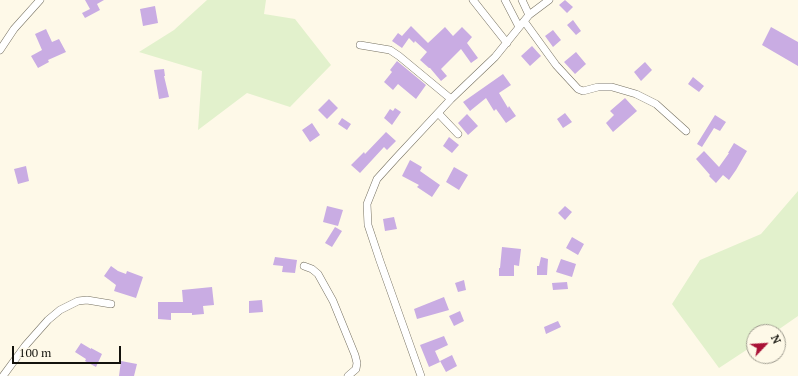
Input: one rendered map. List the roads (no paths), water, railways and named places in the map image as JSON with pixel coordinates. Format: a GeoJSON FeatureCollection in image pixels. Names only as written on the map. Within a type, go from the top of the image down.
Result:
{"type":"FeatureCollection","features":[{"type":"Feature","properties":{"kind":"street"},"geometry":{"type":"LineString","coordinates":[[0,50],[14,29],[40,0]]}},
{"type":"Feature","properties":{"kind":"street"},"geometry":{"type":"LineString","coordinates":[[473,0],[507,43]]}},
{"type":"Feature","properties":{"kind":"street"},"geometry":{"type":"LineString","coordinates":[[505,0],[524,21],[556,65],[578,89],[583,91],[598,87],[612,87],[636,94],[656,104],[686,131]]}},
{"type":"Feature","properties":{"kind":"street"},"geometry":{"type":"LineString","coordinates":[[522,0],[524,21]]}},
{"type":"Feature","properties":{"kind":"street"},"geometry":{"type":"LineString","coordinates":[[421,376],[375,247],[368,224],[367,204],[377,179],[451,99],[495,57],[524,21],[549,0]]}},
{"type":"Feature","properties":{"kind":"street"},"geometry":{"type":"LineString","coordinates":[[360,45],[390,50],[451,99]]}},
{"type":"Feature","properties":{"kind":"street"},"geometry":{"type":"LineString","coordinates":[[438,113],[458,134]]}},
{"type":"Feature","properties":{"kind":"street"},"geometry":{"type":"LineString","coordinates":[[304,266],[312,269],[318,274],[333,301],[355,355],[357,363],[356,368],[348,376]]}},
{"type":"Feature","properties":{"kind":"street"},"geometry":{"type":"LineString","coordinates":[[3,376],[48,320],[60,310],[74,302],[83,300],[111,304]]}}]}
